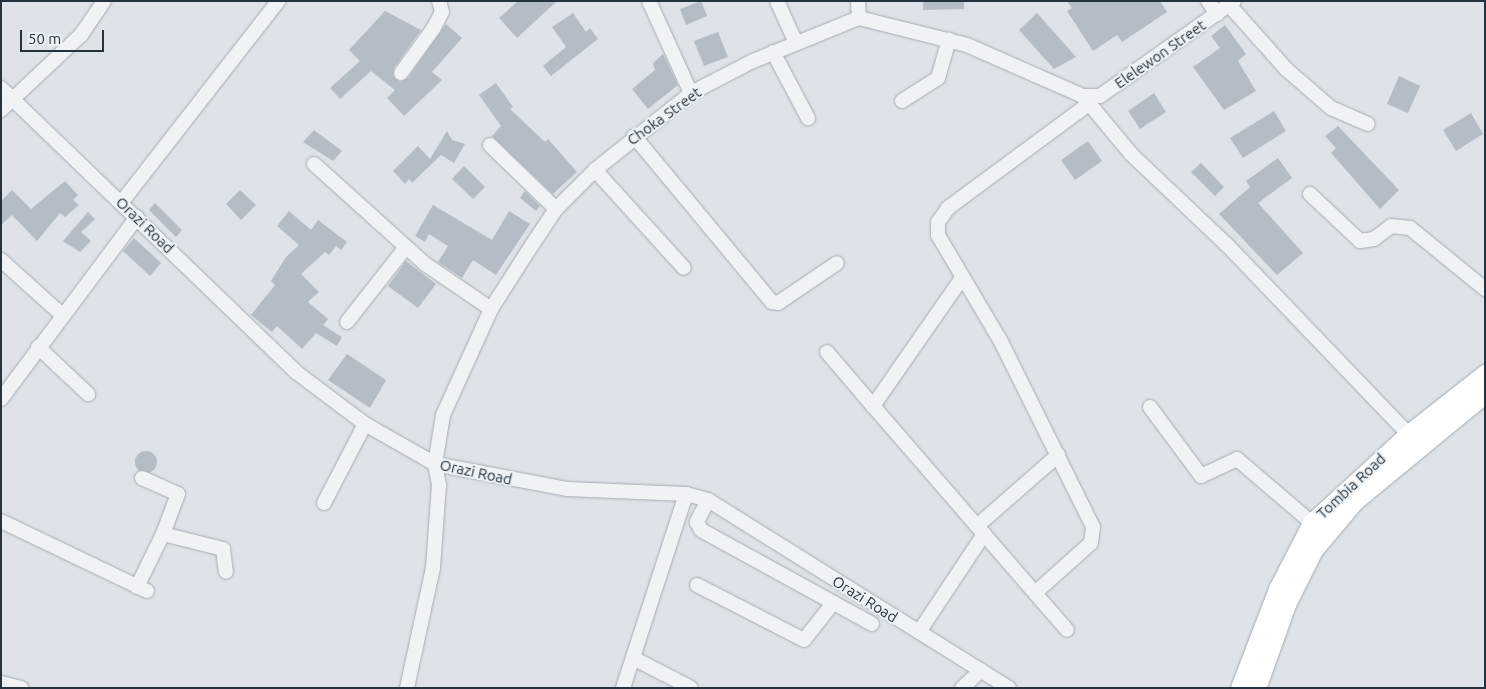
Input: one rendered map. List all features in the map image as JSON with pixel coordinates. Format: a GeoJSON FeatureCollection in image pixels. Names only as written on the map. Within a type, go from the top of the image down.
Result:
{"type":"FeatureCollection","features":[{"type":"Feature","properties":{"kind":"main road","name":"Tombia Road"},"geometry":{"type":"LineString","coordinates":[[1256,688],[1286,604],[1313,550],[1354,501],[1414,440],[1485,374]]}},
{"type":"Feature","properties":{"kind":"main road","name":"Tombia Road"},"geometry":{"type":"LineString","coordinates":[[1240,688],[1278,589],[1312,523],[1414,440],[1485,392]]}},
{"type":"Feature","properties":{"kind":"street"},"geometry":{"type":"LineString","coordinates":[[1,110],[81,35],[104,1]]}},
{"type":"Feature","properties":{"kind":"street"},"geometry":{"type":"LineString","coordinates":[[121,203],[278,1]]}},
{"type":"Feature","properties":{"kind":"street"},"geometry":{"type":"LineString","coordinates":[[401,74],[433,29],[442,12],[439,1]]}},
{"type":"Feature","properties":{"kind":"street"},"geometry":{"type":"LineString","coordinates":[[649,1],[691,93]]}},
{"type":"Feature","properties":{"kind":"street"},"geometry":{"type":"LineString","coordinates":[[777,1],[796,43]]}},
{"type":"Feature","properties":{"kind":"street"},"geometry":{"type":"LineString","coordinates":[[858,1],[859,18],[949,40],[1086,99],[1131,154],[1227,245],[1414,440]]}},
{"type":"Feature","properties":{"kind":"street"},"geometry":{"type":"LineString","coordinates":[[1208,1],[1217,14]]}},
{"type":"Feature","properties":{"kind":"street"},"geometry":{"type":"LineString","coordinates":[[1231,3],[1286,69],[1323,101],[1368,124]]}},
{"type":"Feature","properties":{"kind":"street","name":"Elelewon Street"},"geometry":{"type":"LineString","coordinates":[[1086,99],[1100,96],[1231,3]]}},
{"type":"Feature","properties":{"kind":"street","name":"Choka Street"},"geometry":{"type":"LineString","coordinates":[[407,688],[433,568],[439,485],[435,464],[443,415],[491,309],[556,210],[595,170],[634,136],[691,93],[773,52],[859,18]]}},
{"type":"Feature","properties":{"kind":"street"},"geometry":{"type":"LineString","coordinates":[[902,101],[938,78],[949,40]]}},
{"type":"Feature","properties":{"kind":"street"},"geometry":{"type":"LineString","coordinates":[[773,52],[808,118]]}},
{"type":"Feature","properties":{"kind":"street","name":"Orazi Road"},"geometry":{"type":"LineString","coordinates":[[1,88],[296,372],[365,424],[435,464],[567,489],[686,494],[708,500],[1008,688]]}},
{"type":"Feature","properties":{"kind":"street"},"geometry":{"type":"LineString","coordinates":[[1035,593],[1093,536],[1089,517],[1000,340],[938,236],[938,222],[948,208],[1086,99]]}},
{"type":"Feature","properties":{"kind":"street"},"geometry":{"type":"LineString","coordinates":[[634,136],[772,302],[778,303],[837,263]]}},
{"type":"Feature","properties":{"kind":"street"},"geometry":{"type":"LineString","coordinates":[[490,145],[556,210]]}},
{"type":"Feature","properties":{"kind":"street"},"geometry":{"type":"LineString","coordinates":[[314,164],[406,247],[456,289],[491,309]]}},
{"type":"Feature","properties":{"kind":"street"},"geometry":{"type":"LineString","coordinates":[[595,170],[684,268]]}},
{"type":"Feature","properties":{"kind":"street"},"geometry":{"type":"LineString","coordinates":[[1310,194],[1360,241],[1374,239],[1391,226],[1410,228],[1485,289]]}},
{"type":"Feature","properties":{"kind":"street"},"geometry":{"type":"LineString","coordinates":[[1,399],[137,217]]}},
{"type":"Feature","properties":{"kind":"street"},"geometry":{"type":"LineString","coordinates":[[347,322],[406,247]]}},
{"type":"Feature","properties":{"kind":"street"},"geometry":{"type":"LineString","coordinates":[[1,260],[62,315]]}},
{"type":"Feature","properties":{"kind":"street"},"geometry":{"type":"LineString","coordinates":[[873,406],[962,278]]}},
{"type":"Feature","properties":{"kind":"street"},"geometry":{"type":"LineString","coordinates":[[38,347],[88,394]]}},
{"type":"Feature","properties":{"kind":"street"},"geometry":{"type":"LineString","coordinates":[[827,352],[1067,630]]}},
{"type":"Feature","properties":{"kind":"street"},"geometry":{"type":"LineString","coordinates":[[1150,407],[1201,476],[1237,459],[1312,523]]}},
{"type":"Feature","properties":{"kind":"street"},"geometry":{"type":"LineString","coordinates":[[324,503],[365,424]]}},
{"type":"Feature","properties":{"kind":"street"},"geometry":{"type":"LineString","coordinates":[[920,632],[980,530],[1058,455]]}},
{"type":"Feature","properties":{"kind":"street"},"geometry":{"type":"LineString","coordinates":[[1,521],[142,589],[178,494],[142,478]]}},
{"type":"Feature","properties":{"kind":"street"},"geometry":{"type":"LineString","coordinates":[[622,688],[686,494]]}},
{"type":"Feature","properties":{"kind":"street"},"geometry":{"type":"LineString","coordinates":[[708,500],[697,522],[701,530],[872,624]]}},
{"type":"Feature","properties":{"kind":"street"},"geometry":{"type":"LineString","coordinates":[[163,534],[224,549],[226,572]]}},
{"type":"Feature","properties":{"kind":"street"},"geometry":{"type":"LineString","coordinates":[[697,585],[804,640],[833,603]]}},
{"type":"Feature","properties":{"kind":"street"},"geometry":{"type":"LineString","coordinates":[[633,658],[692,688]]}},
{"type":"Feature","properties":{"kind":"street"},"geometry":{"type":"LineString","coordinates":[[962,688],[981,670]]}},
{"type":"Feature","properties":{"kind":"street"},"geometry":{"type":"LineString","coordinates":[[1,683],[21,688]]}},
{"type":"Feature","properties":{"kind":"building"},"geometry":{"type":"Polygon","coordinates":[[[518,1],[557,1],[517,38],[499,18],[518,1]]]}},
{"type":"Feature","properties":{"kind":"building"},"geometry":{"type":"Polygon","coordinates":[[[701,1],[707,16],[686,25],[680,9],[701,1]]]}},
{"type":"Feature","properties":{"kind":"building"},"geometry":{"type":"Polygon","coordinates":[[[923,1],[964,1],[964,9],[923,10],[923,1]]]}},
{"type":"Feature","properties":{"kind":"building"},"geometry":{"type":"Polygon","coordinates":[[[1067,1],[1160,1],[1167,12],[1122,42],[1117,35],[1093,51],[1067,11],[1072,8],[1067,1]]]}},
{"type":"Feature","properties":{"kind":"building"},"geometry":{"type":"Polygon","coordinates":[[[385,11],[421,30],[394,68],[393,76],[400,82],[408,78],[446,24],[462,38],[432,72],[442,80],[404,116],[387,98],[395,90],[371,71],[340,99],[330,88],[360,61],[349,50],[385,11]]]}},
{"type":"Feature","properties":{"kind":"building"},"geometry":{"type":"Polygon","coordinates":[[[573,13],[586,32],[590,28],[598,39],[551,76],[543,66],[566,47],[552,27],[573,13]]]}},
{"type":"Feature","properties":{"kind":"building"},"geometry":{"type":"Polygon","coordinates":[[[1037,13],[1076,57],[1054,69],[1019,30],[1037,13]]]}},
{"type":"Feature","properties":{"kind":"building"},"geometry":{"type":"Polygon","coordinates":[[[1225,25],[1246,54],[1238,61],[1256,91],[1224,110],[1193,67],[1220,48],[1211,36],[1225,25]]]}},
{"type":"Feature","properties":{"kind":"building"},"geometry":{"type":"Polygon","coordinates":[[[718,32],[728,57],[704,66],[694,41],[718,32]]]}},
{"type":"Feature","properties":{"kind":"building"},"geometry":{"type":"Polygon","coordinates":[[[663,54],[678,85],[648,109],[632,89],[655,70],[653,63],[663,54]]]}},
{"type":"Feature","properties":{"kind":"building"},"geometry":{"type":"Polygon","coordinates":[[[1399,76],[1420,86],[1408,113],[1387,104],[1399,76]]]}},
{"type":"Feature","properties":{"kind":"building"},"geometry":{"type":"Polygon","coordinates":[[[496,83],[513,107],[510,109],[545,142],[548,139],[577,172],[553,194],[492,136],[501,126],[479,95],[496,83]]]}},
{"type":"Feature","properties":{"kind":"building"},"geometry":{"type":"Polygon","coordinates":[[[1154,93],[1166,112],[1140,129],[1128,111],[1154,93]]]}},
{"type":"Feature","properties":{"kind":"building"},"geometry":{"type":"Polygon","coordinates":[[[1274,111],[1286,131],[1243,158],[1230,138],[1274,111]]]}},
{"type":"Feature","properties":{"kind":"building"},"geometry":{"type":"Polygon","coordinates":[[[1471,113],[1483,134],[1456,151],[1443,130],[1471,113]]]}},
{"type":"Feature","properties":{"kind":"building"},"geometry":{"type":"Polygon","coordinates":[[[1338,126],[1399,190],[1380,209],[1331,153],[1336,148],[1325,136],[1338,126]]]}},
{"type":"Feature","properties":{"kind":"building"},"geometry":{"type":"Polygon","coordinates":[[[314,130],[342,151],[333,161],[303,142],[314,130]]]}},
{"type":"Feature","properties":{"kind":"building"},"geometry":{"type":"Polygon","coordinates":[[[447,131],[452,140],[465,144],[454,163],[441,155],[412,183],[409,179],[405,184],[393,171],[418,146],[430,159],[447,131]]]}},
{"type":"Feature","properties":{"kind":"building"},"geometry":{"type":"Polygon","coordinates":[[[1088,141],[1102,161],[1075,180],[1061,160],[1088,141]]]}},
{"type":"Feature","properties":{"kind":"building"},"geometry":{"type":"Polygon","coordinates":[[[1278,158],[1292,178],[1258,203],[1303,253],[1277,275],[1219,214],[1250,187],[1246,181],[1278,158]]]}},
{"type":"Feature","properties":{"kind":"building"},"geometry":{"type":"Polygon","coordinates":[[[1201,163],[1224,187],[1215,196],[1191,172],[1201,163]]]}},
{"type":"Feature","properties":{"kind":"building"},"geometry":{"type":"Polygon","coordinates":[[[464,166],[485,187],[473,199],[452,179],[464,166]]]}},
{"type":"Feature","properties":{"kind":"building"},"geometry":{"type":"Polygon","coordinates":[[[65,181],[78,195],[73,200],[79,205],[65,217],[60,213],[37,241],[12,215],[1,225],[1,201],[12,190],[31,209],[65,181]]]}},
{"type":"Feature","properties":{"kind":"building"},"geometry":{"type":"Polygon","coordinates":[[[240,190],[256,205],[241,220],[226,204],[240,190]]]}},
{"type":"Feature","properties":{"kind":"building"},"geometry":{"type":"Polygon","coordinates":[[[525,191],[540,206],[536,211],[520,198],[525,191]]]}},
{"type":"Feature","properties":{"kind":"building"},"geometry":{"type":"Polygon","coordinates":[[[155,203],[182,230],[176,237],[149,210],[155,203]]]}},
{"type":"Feature","properties":{"kind":"building"},"geometry":{"type":"Polygon","coordinates":[[[433,205],[492,240],[509,211],[530,224],[496,275],[473,260],[462,278],[438,262],[448,246],[429,234],[425,242],[415,236],[433,205]]]}},
{"type":"Feature","properties":{"kind":"building"},"geometry":{"type":"Polygon","coordinates":[[[289,211],[311,230],[318,220],[347,242],[341,250],[336,246],[329,255],[325,252],[301,274],[319,292],[308,302],[328,319],[323,325],[342,337],[337,346],[316,333],[302,349],[277,326],[272,332],[251,315],[275,285],[271,281],[286,257],[299,245],[277,226],[289,211]]]}},
{"type":"Feature","properties":{"kind":"building"},"geometry":{"type":"Polygon","coordinates":[[[88,212],[95,219],[81,232],[91,241],[80,252],[63,241],[88,212]]]}},
{"type":"Feature","properties":{"kind":"building"},"geometry":{"type":"Polygon","coordinates":[[[134,238],[161,263],[150,276],[123,251],[134,238]]]}},
{"type":"Feature","properties":{"kind":"building"},"geometry":{"type":"Polygon","coordinates":[[[406,261],[436,284],[418,308],[388,286],[406,261]]]}},
{"type":"Feature","properties":{"kind":"building"},"geometry":{"type":"Polygon","coordinates":[[[347,354],[386,380],[370,408],[328,380],[347,354]]]}},
{"type":"Feature","properties":{"kind":"building"},"geometry":{"type":"Polygon","coordinates":[[[146,451],[154,454],[157,462],[154,470],[146,473],[138,470],[135,462],[138,454],[146,451]]]}}]}
